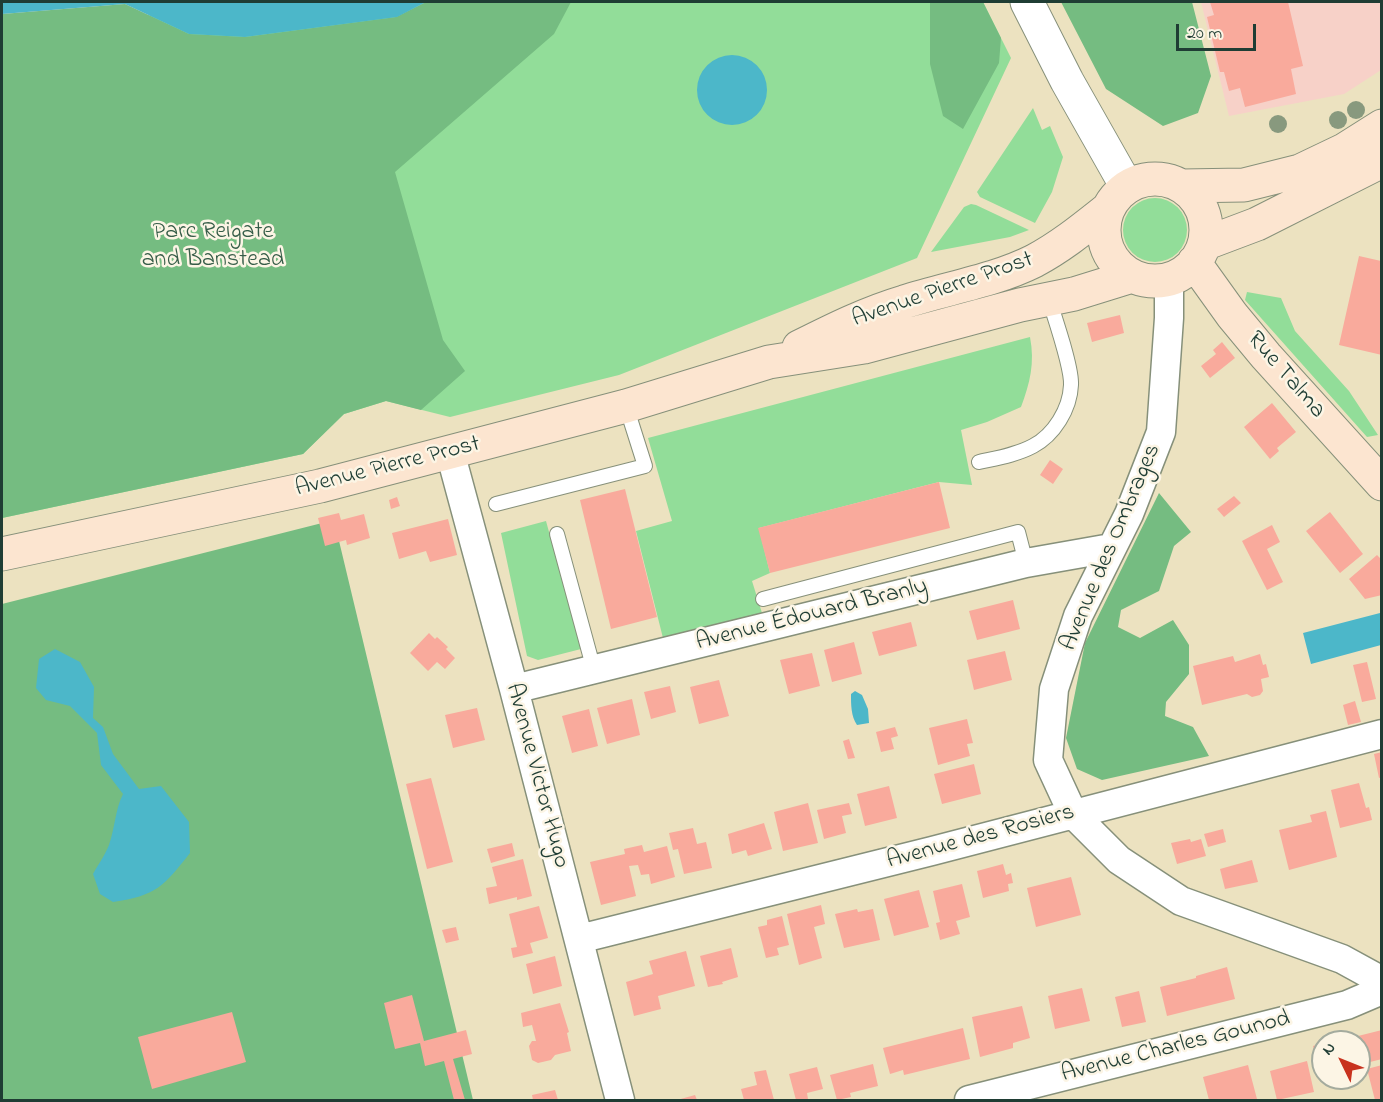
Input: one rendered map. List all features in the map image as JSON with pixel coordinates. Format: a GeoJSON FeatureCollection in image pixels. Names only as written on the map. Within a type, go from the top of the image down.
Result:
{"type":"FeatureCollection","features":[{"type":"Feature","properties":{"kind":"main road"},"geometry":{"type":"LineString","coordinates":[[1382,126],[1344,150],[1300,171],[1244,185],[1182,186],[1154,179],[1140,181],[1118,197],[1105,218],[1105,241],[1114,262],[1132,276],[1156,281],[1257,224],[1382,161]]}},
{"type":"Feature","properties":{"kind":"main road"},"geometry":{"type":"LineString","coordinates":[[1182,186],[1194,197],[1203,211],[1206,228],[1189,262]]}},
{"type":"Feature","properties":{"kind":"main road","name":"Avenue Pierre Prost"},"geometry":{"type":"LineString","coordinates":[[769,362],[854,320],[903,302],[1008,273],[1025,265],[1055,249],[1118,197]]}},
{"type":"Feature","properties":{"kind":"main road","name":"Rue Talma"},"geometry":{"type":"LineString","coordinates":[[1189,262],[1259,348],[1382,484]]}},
{"type":"Feature","properties":{"kind":"main road","name":"Avenue Pierre Prost"},"geometry":{"type":"LineString","coordinates":[[2,554],[320,486],[626,406],[769,362],[864,347],[1074,294],[1132,276]]}},
{"type":"Feature","properties":{"kind":"street"},"geometry":{"type":"LineString","coordinates":[[1027,2],[1067,81],[1118,197]]}},
{"type":"Feature","properties":{"kind":"street","name":"Avenue des Ombrages"},"geometry":{"type":"LineString","coordinates":[[1189,262],[1169,318],[1161,432],[1129,514],[1078,616],[1054,689],[1048,760],[1073,814],[1119,860],[1181,902],[1342,959],[1382,981]]}},
{"type":"Feature","properties":{"kind":"street","name":"Avenue Victor Hugo"},"geometry":{"type":"LineString","coordinates":[[450,452],[514,688],[620,1101]]}},
{"type":"Feature","properties":{"kind":"street","name":"Avenue Édouard Branly"},"geometry":{"type":"LineString","coordinates":[[514,688],[1026,563],[1111,548]]}},
{"type":"Feature","properties":{"kind":"street","name":"Avenue des Rosiers"},"geometry":{"type":"LineString","coordinates":[[579,939],[932,851],[1382,734]]}},
{"type":"Feature","properties":{"kind":"street","name":"Avenue Charles Gounod"},"geometry":{"type":"LineString","coordinates":[[969,1101],[1347,1005],[1382,990]]}},
{"type":"Feature","properties":{"kind":"lane"},"geometry":{"type":"LineString","coordinates":[[979,462],[1017,453],[1035,445],[1050,434],[1062,416],[1071,384],[1049,299]]}},
{"type":"Feature","properties":{"kind":"lane"},"geometry":{"type":"LineString","coordinates":[[496,504],[645,466],[626,406]]}},
{"type":"Feature","properties":{"kind":"lane"},"geometry":{"type":"LineString","coordinates":[[763,599],[1018,532],[1026,563]]}},
{"type":"Feature","properties":{"kind":"lane"},"geometry":{"type":"LineString","coordinates":[[557,534],[594,670]]}},
{"type":"Feature","properties":{"kind":"shaded area"},"geometry":{"type":"Polygon","coordinates":[[[1201,2],[1381,2],[1381,70],[1344,94],[1229,116],[1201,2]]]}},
{"type":"Feature","properties":{"kind":"green space","name":"Parc Reigate and Banstead"},"geometry":{"type":"Polygon","coordinates":[[[426,2],[983,2],[1011,58],[917,258],[619,375],[450,417],[386,401],[344,414],[303,454],[2,518],[2,14],[396,17],[426,2]]]}},
{"type":"Feature","properties":{"kind":"green space"},"geometry":{"type":"Polygon","coordinates":[[[426,2],[571,2],[554,34],[395,172],[443,340],[465,371],[421,410],[386,401],[344,414],[303,454],[2,518],[2,14],[125,4],[189,34],[245,37],[396,17],[426,2]]]}},
{"type":"Feature","properties":{"kind":"green space"},"geometry":{"type":"Polygon","coordinates":[[[930,2],[983,2],[1001,38],[999,63],[963,129],[943,116],[930,64],[930,2]]]}},
{"type":"Feature","properties":{"kind":"green space"},"geometry":{"type":"Polygon","coordinates":[[[1061,2],[1192,2],[1211,76],[1198,113],[1163,126],[1106,89],[1061,2]]]}},
{"type":"Feature","properties":{"kind":"green space"},"geometry":{"type":"Polygon","coordinates":[[[1033,108],[1042,130],[1050,126],[1063,157],[1052,192],[1035,223],[980,197],[977,192],[1033,108]]]}},
{"type":"Feature","properties":{"kind":"green space"},"geometry":{"type":"Polygon","coordinates":[[[1155,198],[1173,204],[1181,212],[1187,230],[1181,248],[1173,256],[1155,262],[1137,256],[1129,248],[1123,230],[1129,212],[1137,204],[1155,198]]]}},
{"type":"Feature","properties":{"kind":"green space"},"geometry":{"type":"Polygon","coordinates":[[[971,204],[1029,230],[1010,237],[931,252],[964,207],[971,204]]]}},
{"type":"Feature","properties":{"kind":"green space"},"geometry":{"type":"Polygon","coordinates":[[[1247,292],[1281,298],[1295,331],[1349,391],[1378,435],[1367,437],[1245,300],[1247,292]]]}},
{"type":"Feature","properties":{"kind":"green space"},"geometry":{"type":"Polygon","coordinates":[[[1030,337],[1031,373],[1021,407],[987,422],[961,430],[972,485],[939,482],[759,528],[770,573],[752,581],[762,613],[663,638],[636,531],[672,521],[648,438],[1030,337]]]}},
{"type":"Feature","properties":{"kind":"green space"},"geometry":{"type":"Polygon","coordinates":[[[1159,493],[1191,532],[1174,546],[1159,591],[1121,610],[1118,627],[1140,638],[1173,620],[1189,645],[1189,674],[1166,702],[1165,716],[1193,727],[1209,756],[1102,780],[1077,769],[1066,738],[1085,643],[1159,493]]]}},
{"type":"Feature","properties":{"kind":"green space"},"geometry":{"type":"Polygon","coordinates":[[[334,520],[473,1100],[2,1100],[2,604],[334,520]]]}},
{"type":"Feature","properties":{"kind":"green space"},"geometry":{"type":"Polygon","coordinates":[[[546,521],[581,649],[538,660],[527,656],[501,533],[546,521]]]}},
{"type":"Feature","properties":{"kind":"water"},"geometry":{"type":"Polygon","coordinates":[[[2,2],[426,2],[397,17],[245,37],[189,34],[125,4],[2,14],[2,2]]]}},
{"type":"Feature","properties":{"kind":"water"},"geometry":{"type":"Polygon","coordinates":[[[732,55],[745,58],[757,65],[764,77],[767,90],[764,103],[757,115],[745,122],[732,125],[719,122],[707,115],[700,103],[697,90],[700,77],[707,65],[719,58],[732,55]]]}},
{"type":"Feature","properties":{"kind":"water"},"geometry":{"type":"Polygon","coordinates":[[[1380,613],[1381,645],[1311,664],[1303,633],[1380,613]]]}},
{"type":"Feature","properties":{"kind":"water"},"geometry":{"type":"Polygon","coordinates":[[[55,649],[80,662],[94,687],[93,718],[103,727],[113,754],[139,789],[161,786],[189,822],[190,853],[166,881],[149,893],[113,902],[100,894],[93,874],[109,845],[123,794],[101,765],[97,733],[70,706],[46,700],[36,688],[39,659],[55,649]]]}},
{"type":"Feature","properties":{"kind":"water"},"geometry":{"type":"Polygon","coordinates":[[[855,691],[862,695],[868,709],[869,723],[857,725],[855,722],[851,694],[855,691]]]}},
{"type":"Feature","properties":{"kind":"building"},"geometry":{"type":"Polygon","coordinates":[[[1210,2],[1288,2],[1303,66],[1291,69],[1296,94],[1245,107],[1240,88],[1229,91],[1224,72],[1220,72],[1207,17],[1214,15],[1210,2]]]}},
{"type":"Feature","properties":{"kind":"building"},"geometry":{"type":"Polygon","coordinates":[[[1359,256],[1381,261],[1382,355],[1339,345],[1359,256]]]}},
{"type":"Feature","properties":{"kind":"building"},"geometry":{"type":"Polygon","coordinates":[[[1120,315],[1124,333],[1092,342],[1087,323],[1120,315]]]}},
{"type":"Feature","properties":{"kind":"building"},"geometry":{"type":"Polygon","coordinates":[[[1222,342],[1235,358],[1210,378],[1201,366],[1216,354],[1213,350],[1222,342]]]}},
{"type":"Feature","properties":{"kind":"building"},"geometry":{"type":"Polygon","coordinates":[[[1272,403],[1296,432],[1277,448],[1279,451],[1270,459],[1244,427],[1272,403]]]}},
{"type":"Feature","properties":{"kind":"building"},"geometry":{"type":"Polygon","coordinates":[[[1050,460],[1063,469],[1053,484],[1040,475],[1050,460]]]}},
{"type":"Feature","properties":{"kind":"building"},"geometry":{"type":"Polygon","coordinates":[[[939,482],[950,528],[770,573],[758,528],[939,482]]]}},
{"type":"Feature","properties":{"kind":"building"},"geometry":{"type":"Polygon","coordinates":[[[625,489],[657,617],[611,629],[580,500],[625,489]]]}},
{"type":"Feature","properties":{"kind":"building"},"geometry":{"type":"Polygon","coordinates":[[[1234,496],[1241,503],[1224,517],[1217,509],[1234,496]]]}},
{"type":"Feature","properties":{"kind":"building"},"geometry":{"type":"Polygon","coordinates":[[[397,497],[400,506],[391,509],[389,500],[397,497]]]}},
{"type":"Feature","properties":{"kind":"building"},"geometry":{"type":"Polygon","coordinates":[[[1330,512],[1363,554],[1340,573],[1306,531],[1330,512]]]}},
{"type":"Feature","properties":{"kind":"building"},"geometry":{"type":"Polygon","coordinates":[[[339,513],[341,520],[364,514],[370,538],[347,545],[346,540],[325,546],[318,518],[339,513]]]}},
{"type":"Feature","properties":{"kind":"building"},"geometry":{"type":"Polygon","coordinates":[[[448,519],[457,555],[430,562],[426,551],[399,559],[392,533],[448,519]]]}},
{"type":"Feature","properties":{"kind":"building"},"geometry":{"type":"Polygon","coordinates":[[[1272,525],[1280,542],[1267,549],[1283,582],[1267,590],[1242,541],[1272,525]]]}},
{"type":"Feature","properties":{"kind":"building"},"geometry":{"type":"Polygon","coordinates":[[[1377,555],[1382,560],[1382,595],[1365,599],[1349,579],[1377,555]]]}},
{"type":"Feature","properties":{"kind":"building"},"geometry":{"type":"Polygon","coordinates":[[[1013,600],[1020,629],[977,640],[969,611],[1013,600]]]}},
{"type":"Feature","properties":{"kind":"building"},"geometry":{"type":"Polygon","coordinates":[[[911,622],[917,646],[879,656],[872,632],[911,622]]]}},
{"type":"Feature","properties":{"kind":"building"},"geometry":{"type":"Polygon","coordinates":[[[429,633],[448,647],[446,649],[455,658],[445,669],[437,662],[428,671],[410,653],[429,633]]]}},
{"type":"Feature","properties":{"kind":"building"},"geometry":{"type":"Polygon","coordinates":[[[854,642],[862,674],[832,682],[824,650],[854,642]]]}},
{"type":"Feature","properties":{"kind":"building"},"geometry":{"type":"Polygon","coordinates":[[[1005,651],[1012,680],[974,690],[967,660],[1005,651]]]}},
{"type":"Feature","properties":{"kind":"building"},"geometry":{"type":"Polygon","coordinates":[[[812,653],[820,686],[789,694],[780,660],[812,653]]]}},
{"type":"Feature","properties":{"kind":"building"},"geometry":{"type":"Polygon","coordinates":[[[1260,654],[1263,665],[1266,664],[1269,677],[1261,679],[1263,691],[1260,695],[1252,697],[1247,694],[1202,705],[1193,666],[1233,656],[1235,662],[1260,654]]]}},
{"type":"Feature","properties":{"kind":"building"},"geometry":{"type":"Polygon","coordinates":[[[1367,662],[1376,699],[1362,702],[1353,665],[1367,662]]]}},
{"type":"Feature","properties":{"kind":"building"},"geometry":{"type":"Polygon","coordinates":[[[719,680],[729,716],[699,724],[690,687],[719,680]]]}},
{"type":"Feature","properties":{"kind":"building"},"geometry":{"type":"Polygon","coordinates":[[[670,686],[676,712],[651,719],[644,692],[670,686]]]}},
{"type":"Feature","properties":{"kind":"building"},"geometry":{"type":"Polygon","coordinates":[[[632,699],[640,735],[607,744],[597,708],[632,699]]]}},
{"type":"Feature","properties":{"kind":"building"},"geometry":{"type":"Polygon","coordinates":[[[1355,701],[1361,722],[1348,725],[1343,705],[1355,701]]]}},
{"type":"Feature","properties":{"kind":"building"},"geometry":{"type":"Polygon","coordinates":[[[477,708],[485,740],[453,748],[445,715],[477,708]]]}},
{"type":"Feature","properties":{"kind":"building"},"geometry":{"type":"Polygon","coordinates":[[[589,709],[598,746],[572,753],[562,716],[589,709]]]}},
{"type":"Feature","properties":{"kind":"building"},"geometry":{"type":"Polygon","coordinates":[[[967,719],[973,743],[967,744],[970,756],[938,765],[929,728],[967,719]]]}},
{"type":"Feature","properties":{"kind":"building"},"geometry":{"type":"Polygon","coordinates":[[[895,727],[898,736],[891,738],[894,749],[881,752],[876,732],[895,727]]]}},
{"type":"Feature","properties":{"kind":"building"},"geometry":{"type":"Polygon","coordinates":[[[849,739],[855,758],[848,759],[843,741],[849,739]]]}},
{"type":"Feature","properties":{"kind":"building"},"geometry":{"type":"Polygon","coordinates":[[[1382,752],[1382,777],[1379,778],[1374,754],[1382,752]]]}},
{"type":"Feature","properties":{"kind":"building"},"geometry":{"type":"Polygon","coordinates":[[[974,764],[981,794],[942,804],[934,774],[974,764]]]}},
{"type":"Feature","properties":{"kind":"building"},"geometry":{"type":"Polygon","coordinates":[[[431,778],[453,862],[427,869],[406,784],[431,778]]]}},
{"type":"Feature","properties":{"kind":"building"},"geometry":{"type":"Polygon","coordinates":[[[1359,783],[1372,820],[1340,828],[1331,790],[1359,783]]]}},
{"type":"Feature","properties":{"kind":"building"},"geometry":{"type":"Polygon","coordinates":[[[889,786],[897,818],[865,826],[857,794],[889,786]]]}},
{"type":"Feature","properties":{"kind":"building"},"geometry":{"type":"Polygon","coordinates":[[[808,803],[818,843],[783,851],[774,812],[808,803]]]}},
{"type":"Feature","properties":{"kind":"building"},"geometry":{"type":"Polygon","coordinates":[[[849,803],[852,814],[842,816],[846,833],[824,839],[817,810],[849,803]]]}},
{"type":"Feature","properties":{"kind":"building"},"geometry":{"type":"Polygon","coordinates":[[[1326,811],[1337,857],[1289,870],[1279,830],[1312,822],[1310,815],[1326,811]]]}},
{"type":"Feature","properties":{"kind":"building"},"geometry":{"type":"Polygon","coordinates":[[[764,823],[772,849],[748,856],[746,850],[732,854],[728,834],[764,823]]]}},
{"type":"Feature","properties":{"kind":"building"},"geometry":{"type":"Polygon","coordinates":[[[693,828],[697,844],[706,842],[712,868],[684,874],[678,849],[673,850],[669,833],[693,828]]]}},
{"type":"Feature","properties":{"kind":"building"},"geometry":{"type":"Polygon","coordinates":[[[1223,829],[1226,842],[1208,847],[1204,834],[1223,829]]]}},
{"type":"Feature","properties":{"kind":"building"},"geometry":{"type":"Polygon","coordinates":[[[1190,839],[1191,842],[1201,839],[1206,856],[1177,864],[1171,843],[1190,839]]]}},
{"type":"Feature","properties":{"kind":"building"},"geometry":{"type":"Polygon","coordinates":[[[512,843],[515,856],[491,863],[487,849],[512,843]]]}},
{"type":"Feature","properties":{"kind":"building"},"geometry":{"type":"Polygon","coordinates":[[[642,845],[644,852],[667,846],[675,877],[651,884],[649,874],[641,875],[638,865],[629,866],[636,896],[601,905],[590,862],[625,854],[624,849],[642,845]]]}},
{"type":"Feature","properties":{"kind":"building"},"geometry":{"type":"Polygon","coordinates":[[[523,859],[532,896],[489,904],[486,888],[497,886],[492,867],[523,859]]]}},
{"type":"Feature","properties":{"kind":"building"},"geometry":{"type":"Polygon","coordinates":[[[1252,860],[1258,882],[1225,889],[1220,869],[1252,860]]]}},
{"type":"Feature","properties":{"kind":"building"},"geometry":{"type":"Polygon","coordinates":[[[1003,864],[1006,875],[1011,873],[1013,883],[1008,884],[1009,891],[983,898],[977,871],[1003,864]]]}},
{"type":"Feature","properties":{"kind":"building"},"geometry":{"type":"Polygon","coordinates":[[[1071,877],[1081,915],[1036,927],[1027,888],[1071,877]]]}},
{"type":"Feature","properties":{"kind":"building"},"geometry":{"type":"Polygon","coordinates":[[[962,884],[970,917],[956,921],[960,934],[940,940],[936,923],[940,922],[933,891],[962,884]]]}},
{"type":"Feature","properties":{"kind":"building"},"geometry":{"type":"Polygon","coordinates":[[[919,890],[929,927],[894,936],[884,899],[919,890]]]}},
{"type":"Feature","properties":{"kind":"building"},"geometry":{"type":"Polygon","coordinates":[[[821,905],[825,924],[814,927],[822,958],[799,965],[787,914],[821,905]]]}},
{"type":"Feature","properties":{"kind":"building"},"geometry":{"type":"Polygon","coordinates":[[[539,906],[548,938],[530,943],[533,953],[513,958],[511,948],[517,947],[509,914],[539,906]]]}},
{"type":"Feature","properties":{"kind":"building"},"geometry":{"type":"Polygon","coordinates":[[[857,909],[858,912],[873,909],[880,940],[844,948],[835,914],[857,909]]]}},
{"type":"Feature","properties":{"kind":"building"},"geometry":{"type":"Polygon","coordinates":[[[782,916],[789,945],[777,948],[779,955],[766,958],[758,927],[767,925],[767,920],[782,916]]]}},
{"type":"Feature","properties":{"kind":"building"},"geometry":{"type":"Polygon","coordinates":[[[456,927],[459,940],[446,943],[442,930],[456,927]]]}},
{"type":"Feature","properties":{"kind":"building"},"geometry":{"type":"Polygon","coordinates":[[[731,948],[738,977],[722,982],[723,984],[708,987],[700,956],[731,948]]]}},
{"type":"Feature","properties":{"kind":"building"},"geometry":{"type":"Polygon","coordinates":[[[686,951],[695,986],[658,996],[661,1009],[634,1016],[626,982],[653,974],[649,961],[686,951]]]}},
{"type":"Feature","properties":{"kind":"building"},"geometry":{"type":"Polygon","coordinates":[[[555,956],[562,986],[533,994],[526,964],[555,956]]]}},
{"type":"Feature","properties":{"kind":"building"},"geometry":{"type":"Polygon","coordinates":[[[1227,967],[1235,999],[1167,1016],[1160,987],[1227,967]]]}},
{"type":"Feature","properties":{"kind":"building"},"geometry":{"type":"Polygon","coordinates":[[[1082,988],[1090,1021],[1055,1029],[1048,996],[1082,988]]]}},
{"type":"Feature","properties":{"kind":"building"},"geometry":{"type":"Polygon","coordinates":[[[1139,991],[1146,1022],[1122,1027],[1115,997],[1139,991]]]}},
{"type":"Feature","properties":{"kind":"building"},"geometry":{"type":"Polygon","coordinates":[[[412,995],[424,1041],[466,1030],[472,1054],[453,1059],[465,1100],[454,1100],[444,1061],[425,1066],[420,1043],[395,1049],[384,1003],[412,995]]]}},
{"type":"Feature","properties":{"kind":"building"},"geometry":{"type":"Polygon","coordinates":[[[560,1003],[569,1032],[567,1033],[571,1051],[538,1063],[532,1060],[529,1046],[532,1041],[536,1041],[532,1025],[523,1027],[521,1013],[560,1003]]]}},
{"type":"Feature","properties":{"kind":"building"},"geometry":{"type":"Polygon","coordinates":[[[1022,1006],[1030,1038],[1013,1043],[1013,1048],[980,1057],[972,1017],[1022,1006]]]}},
{"type":"Feature","properties":{"kind":"building"},"geometry":{"type":"Polygon","coordinates":[[[232,1012],[246,1062],[152,1089],[138,1037],[232,1012]]]}},
{"type":"Feature","properties":{"kind":"building"},"geometry":{"type":"Polygon","coordinates":[[[963,1028],[970,1059],[904,1075],[903,1070],[890,1074],[883,1048],[963,1028]]]}},
{"type":"Feature","properties":{"kind":"building"},"geometry":{"type":"Polygon","coordinates":[[[1382,1030],[1382,1059],[1371,1062],[1371,1033],[1382,1030]]]}},
{"type":"Feature","properties":{"kind":"building"},"geometry":{"type":"Polygon","coordinates":[[[1307,1061],[1311,1090],[1314,1092],[1277,1100],[1270,1071],[1307,1061]]]}},
{"type":"Feature","properties":{"kind":"building"},"geometry":{"type":"Polygon","coordinates":[[[873,1064],[878,1086],[850,1093],[851,1097],[837,1100],[830,1075],[873,1064]]]}},
{"type":"Feature","properties":{"kind":"building"},"geometry":{"type":"Polygon","coordinates":[[[1248,1065],[1257,1099],[1209,1100],[1203,1077],[1248,1065]]]}},
{"type":"Feature","properties":{"kind":"building"},"geometry":{"type":"Polygon","coordinates":[[[1382,1065],[1382,1100],[1375,1100],[1371,1084],[1371,1068],[1382,1065]]]}},
{"type":"Feature","properties":{"kind":"building"},"geometry":{"type":"Polygon","coordinates":[[[817,1067],[823,1089],[807,1093],[808,1099],[796,1100],[789,1074],[817,1067]]]}},
{"type":"Feature","properties":{"kind":"building"},"geometry":{"type":"Polygon","coordinates":[[[766,1070],[774,1100],[744,1100],[741,1089],[757,1085],[754,1072],[766,1070]]]}},
{"type":"Feature","properties":{"kind":"building"},"geometry":{"type":"Polygon","coordinates":[[[555,1090],[558,1100],[533,1100],[532,1095],[555,1090]]]}},
{"type":"Feature","properties":{"kind":"building"},"geometry":{"type":"Polygon","coordinates":[[[695,1095],[697,1100],[677,1100],[695,1095]]]}}]}
